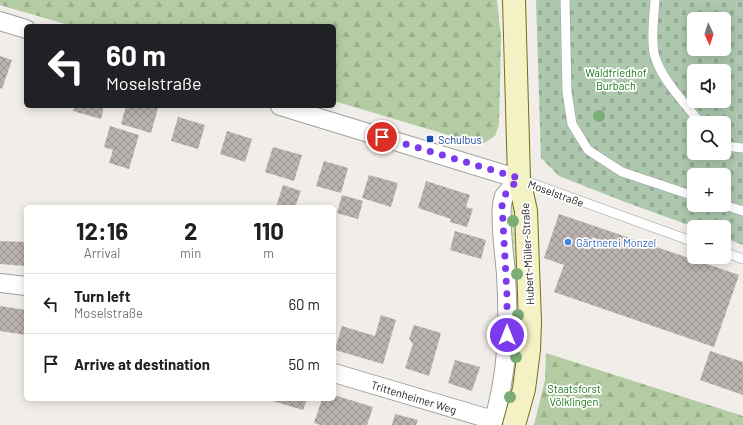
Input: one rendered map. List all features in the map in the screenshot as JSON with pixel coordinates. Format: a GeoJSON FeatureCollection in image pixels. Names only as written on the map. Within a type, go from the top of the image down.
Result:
{"type":"FeatureCollection","features":[{"type":"Feature","properties":{"kind":"main road","name":"Hubert-Müller-Straße"},"geometry":{"type":"LineString","coordinates":[[514,0],[519,178],[526,211],[530,322],[529,350],[524,389],[514,425]]}},
{"type":"Feature","properties":{"kind":"street"},"geometry":{"type":"LineString","coordinates":[[0,22],[24,28]]}},
{"type":"Feature","properties":{"kind":"street","name":"Moselstraße"},"geometry":{"type":"LineString","coordinates":[[287,108],[519,178]]}},
{"type":"Feature","properties":{"kind":"street","name":"Hubert-Müller-Straße"},"geometry":{"type":"LineString","coordinates":[[492,423],[500,396],[507,348],[507,295],[502,204],[504,196],[519,178]]}},
{"type":"Feature","properties":{"kind":"street"},"geometry":{"type":"LineString","coordinates":[[0,282],[24,286]]}},
{"type":"Feature","properties":{"kind":"street","name":"Trittenheimer Weg"},"geometry":{"type":"LineString","coordinates":[[336,374],[492,423]]}},
{"type":"Feature","properties":{"kind":"lane"},"geometry":{"type":"LineString","coordinates":[[565,0],[567,92],[572,124],[588,150],[622,172],[687,194]]}},
{"type":"Feature","properties":{"kind":"lane"},"geometry":{"type":"LineString","coordinates":[[655,0],[653,24],[654,53],[663,74],[695,116]]}},
{"type":"Feature","properties":{"kind":"lane"},"geometry":{"type":"LineString","coordinates":[[731,147],[743,148]]}},
{"type":"Feature","properties":{"kind":"lane","name":"Moselstraße"},"geometry":{"type":"LineString","coordinates":[[519,178],[687,239]]}},
{"type":"Feature","properties":{"kind":"lane"},"geometry":{"type":"LineString","coordinates":[[731,207],[743,210]]}},
{"type":"Feature","properties":{"kind":"lane"},"geometry":{"type":"LineString","coordinates":[[731,255],[743,259]]}},
{"type":"Feature","properties":{"kind":"green space"},"geometry":{"type":"Polygon","coordinates":[[[0,0],[497,0],[501,38],[499,125],[495,136],[484,143],[468,141],[336,102],[336,24],[65,24],[0,5],[0,0]]]}},
{"type":"Feature","properties":{"kind":"green space","name":"Waldfriedhof Burbach"},"geometry":{"type":"Polygon","coordinates":[[[536,0],[743,0],[743,245],[731,241],[731,220],[687,220],[687,224],[559,176],[541,158],[536,0]]]}},
{"type":"Feature","properties":{"kind":"green space"},"geometry":{"type":"Polygon","coordinates":[[[512,202],[515,205],[521,350],[509,416],[502,414],[509,204],[512,202]]]}},
{"type":"Feature","properties":{"kind":"green space","name":"Staatsforst Völklingen"},"geometry":{"type":"Polygon","coordinates":[[[546,353],[743,416],[743,425],[534,425],[545,380],[546,353]]]}},
{"type":"Feature","properties":{"kind":"building"},"geometry":{"type":"Polygon","coordinates":[[[0,56],[12,60],[2,89],[0,88],[0,56]]]}},
{"type":"Feature","properties":{"kind":"building"},"geometry":{"type":"Polygon","coordinates":[[[74,108],[104,108],[101,119],[73,111],[74,108]]]}},
{"type":"Feature","properties":{"kind":"building"},"geometry":{"type":"Polygon","coordinates":[[[125,108],[158,108],[151,133],[121,124],[125,108]]]}},
{"type":"Feature","properties":{"kind":"building"},"geometry":{"type":"Polygon","coordinates":[[[178,117],[205,125],[198,149],[171,141],[178,117]]]}},
{"type":"Feature","properties":{"kind":"building"},"geometry":{"type":"Polygon","coordinates":[[[110,126],[139,135],[129,169],[109,163],[113,150],[104,147],[110,126]]]}},
{"type":"Feature","properties":{"kind":"building"},"geometry":{"type":"Polygon","coordinates":[[[227,131],[252,139],[245,162],[220,154],[227,131]]]}},
{"type":"Feature","properties":{"kind":"building"},"geometry":{"type":"Polygon","coordinates":[[[273,147],[302,155],[294,181],[265,172],[273,147]]]}},
{"type":"Feature","properties":{"kind":"building"},"geometry":{"type":"Polygon","coordinates":[[[324,161],[348,168],[341,193],[316,186],[324,161]]]}},
{"type":"Feature","properties":{"kind":"building"},"geometry":{"type":"Polygon","coordinates":[[[369,175],[398,183],[391,207],[362,198],[369,175]]]}},
{"type":"Feature","properties":{"kind":"building"},"geometry":{"type":"Polygon","coordinates":[[[426,181],[470,195],[466,207],[473,209],[467,227],[450,222],[451,219],[418,208],[426,181]]]}},
{"type":"Feature","properties":{"kind":"building"},"geometry":{"type":"Polygon","coordinates":[[[283,185],[301,191],[296,205],[277,205],[283,185]]]}},
{"type":"Feature","properties":{"kind":"building"},"geometry":{"type":"Polygon","coordinates":[[[342,195],[363,201],[358,219],[337,213],[342,195]]]}},
{"type":"Feature","properties":{"kind":"building"},"geometry":{"type":"Polygon","coordinates":[[[559,214],[687,257],[687,264],[707,264],[739,275],[714,347],[554,292],[564,265],[544,258],[559,214]]]}},
{"type":"Feature","properties":{"kind":"building"},"geometry":{"type":"Polygon","coordinates":[[[455,231],[486,240],[481,259],[450,250],[455,231]]]}},
{"type":"Feature","properties":{"kind":"building"},"geometry":{"type":"Polygon","coordinates":[[[0,241],[24,242],[24,266],[0,264],[0,241]]]}},
{"type":"Feature","properties":{"kind":"building"},"geometry":{"type":"Polygon","coordinates":[[[0,306],[24,310],[24,335],[0,331],[0,306]]]}},
{"type":"Feature","properties":{"kind":"building"},"geometry":{"type":"Polygon","coordinates":[[[381,315],[396,320],[383,364],[336,350],[342,326],[375,336],[381,315]]]}},
{"type":"Feature","properties":{"kind":"building"},"geometry":{"type":"Polygon","coordinates":[[[414,325],[441,333],[429,376],[405,368],[413,344],[409,339],[414,325]]]}},
{"type":"Feature","properties":{"kind":"building"},"geometry":{"type":"Polygon","coordinates":[[[710,351],[743,362],[743,395],[700,380],[710,351]]]}},
{"type":"Feature","properties":{"kind":"building"},"geometry":{"type":"Polygon","coordinates":[[[455,360],[480,367],[472,391],[448,383],[455,360]]]}},
{"type":"Feature","properties":{"kind":"building"},"geometry":{"type":"Polygon","coordinates":[[[336,396],[373,407],[367,425],[321,425],[314,423],[321,401],[336,401],[336,396]]]}},
{"type":"Feature","properties":{"kind":"building"},"geometry":{"type":"Polygon","coordinates":[[[273,401],[306,401],[303,410],[273,401]]]}},
{"type":"Feature","properties":{"kind":"building"},"geometry":{"type":"Polygon","coordinates":[[[395,414],[418,420],[416,425],[392,425],[395,414]]]}},
{"type":"Feature","properties":{"kind":"place","name":"Schulbus"},"geometry":{"type":"Point","coordinates":[430,139]}},
{"type":"Feature","properties":{"kind":"place","name":"Gärtnerei Monzel"},"geometry":{"type":"Point","coordinates":[568,242]}},
{"type":"Feature","properties":{"kind":"route"},"geometry":{"type":"LineString","coordinates":[[382,137],[519,178],[504,196],[501,208],[507,295],[507,335]]}}]}
